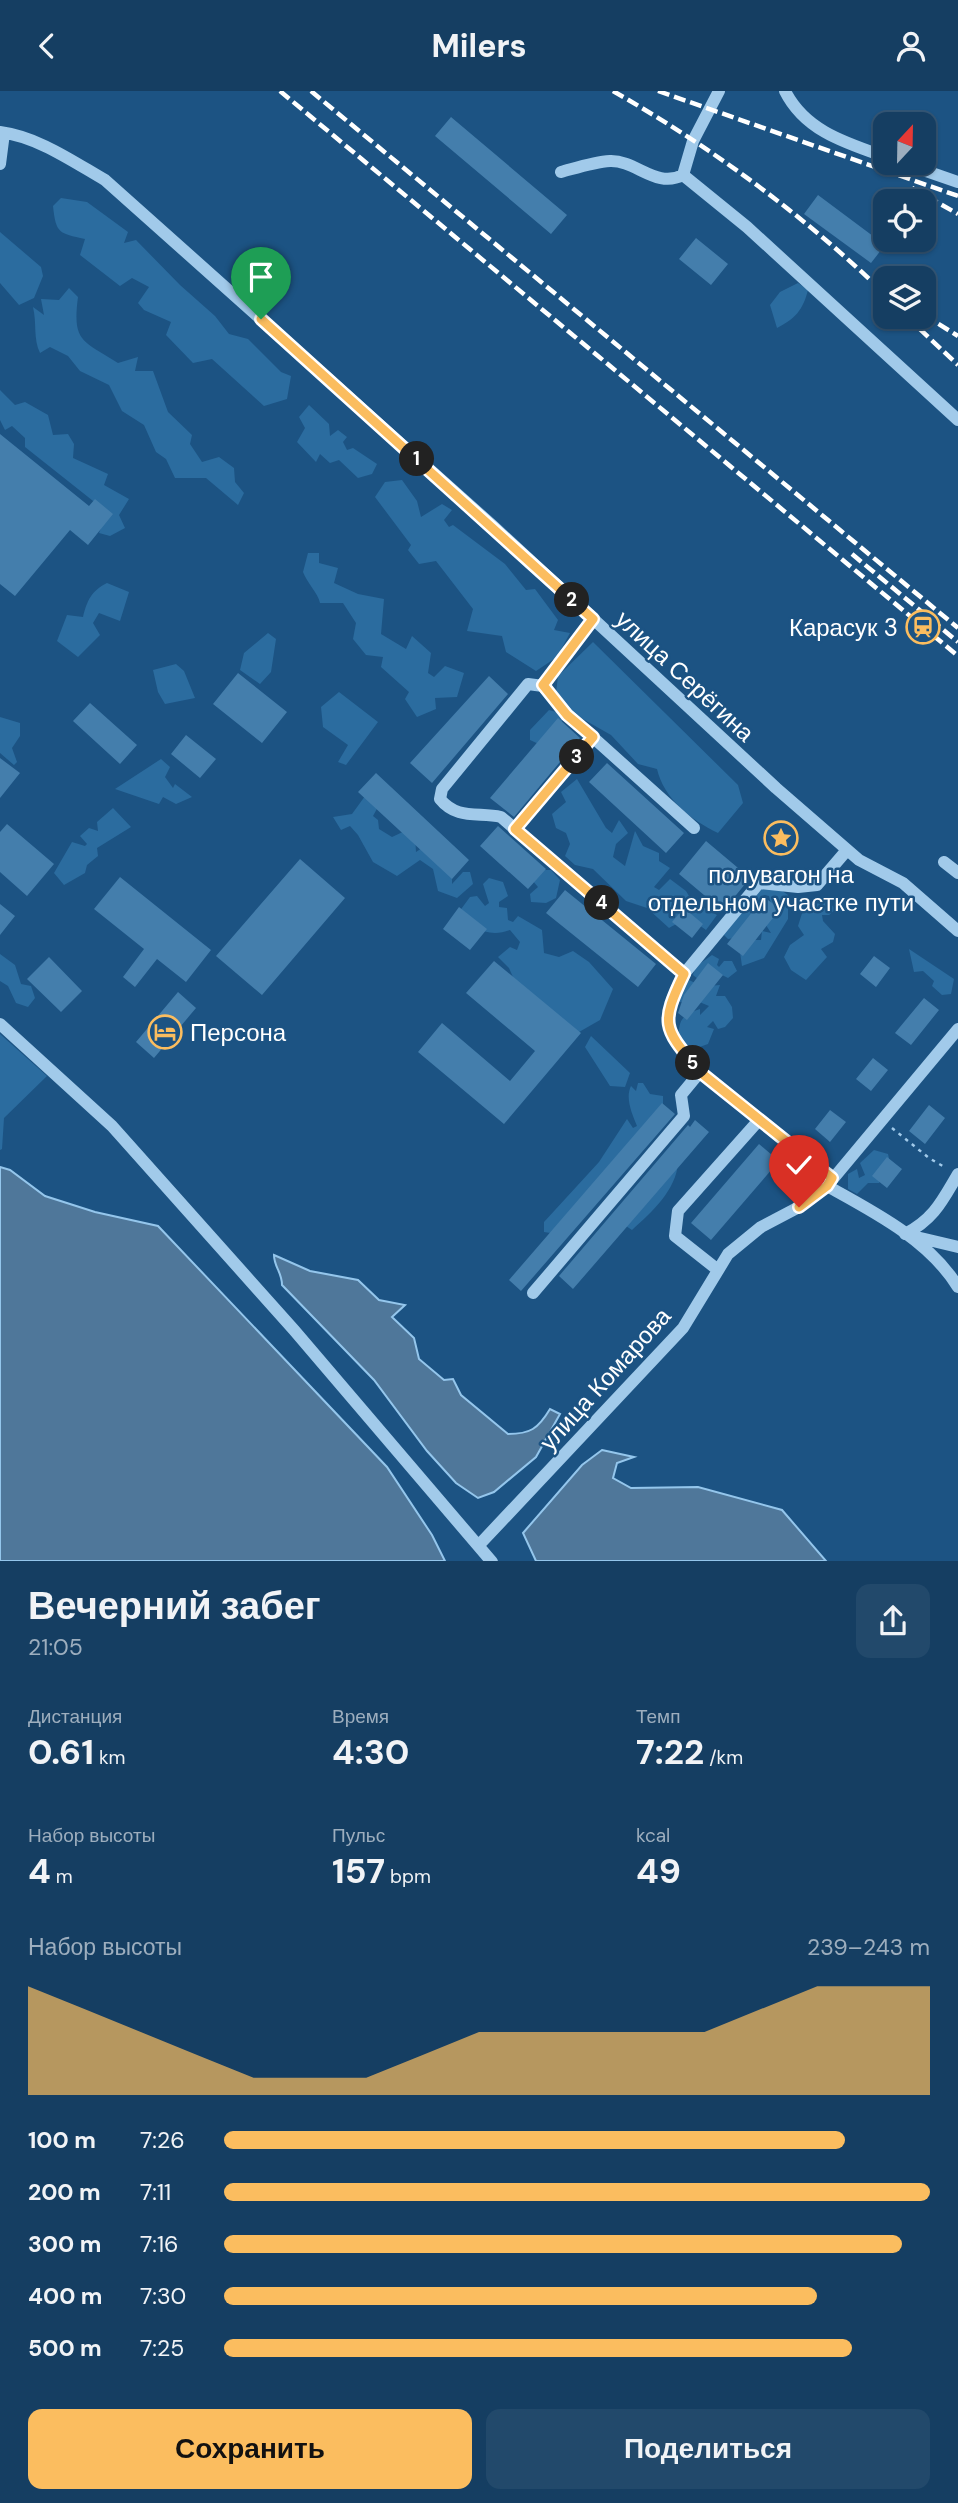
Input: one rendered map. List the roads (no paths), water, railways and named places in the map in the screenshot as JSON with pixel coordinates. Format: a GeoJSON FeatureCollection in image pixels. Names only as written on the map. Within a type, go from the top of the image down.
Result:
{"type":"FeatureCollection","features":[{"type":"Feature","properties":{"kind":"street"},"geometry":{"type":"LineString","coordinates":[[561,171],[612,161],[655,177],[674,180],[683,175],[693,141],[719,91]]}},
{"type":"Feature","properties":{"kind":"street"},"geometry":{"type":"LineString","coordinates":[[785,91],[793,107],[830,137],[873,152]]}},
{"type":"Feature","properties":{"kind":"street"},"geometry":{"type":"LineString","coordinates":[[0,164],[2,132]]}},
{"type":"Feature","properties":{"kind":"street","name":"улица Серёгина"},"geometry":{"type":"LineString","coordinates":[[2,132],[18,134],[42,144],[105,180],[593,619],[776,788],[859,860],[884,867],[958,931]]}},
{"type":"Feature","properties":{"kind":"street"},"geometry":{"type":"LineString","coordinates":[[683,175],[747,227],[958,420]]}},
{"type":"Feature","properties":{"kind":"street"},"geometry":{"type":"LineString","coordinates":[[936,175],[958,183]]}},
{"type":"Feature","properties":{"kind":"street"},"geometry":{"type":"LineString","coordinates":[[543,685],[593,619]]}},
{"type":"Feature","properties":{"kind":"street"},"geometry":{"type":"LineString","coordinates":[[684,974],[501,817],[488,814],[463,815],[448,809],[440,799],[442,789],[528,684],[543,685],[567,715],[694,828]]}},
{"type":"Feature","properties":{"kind":"street"},"geometry":{"type":"LineString","coordinates":[[515,829],[593,737]]}},
{"type":"Feature","properties":{"kind":"street"},"geometry":{"type":"LineString","coordinates":[[847,850],[817,885],[798,887],[759,883],[684,974],[668,1007],[668,1028],[700,1072],[830,1182],[905,1234],[951,1276],[958,1287]]}},
{"type":"Feature","properties":{"kind":"street"},"geometry":{"type":"LineString","coordinates":[[944,862],[958,873]]}},
{"type":"Feature","properties":{"kind":"street"},"geometry":{"type":"LineString","coordinates":[[0,1024],[111,1126],[294,1330],[491,1561]]}},
{"type":"Feature","properties":{"kind":"street","name":"улица Комарова"},"geometry":{"type":"LineString","coordinates":[[478,1545],[683,1328],[728,1254],[761,1227],[799,1207],[830,1182],[958,1029]]}},
{"type":"Feature","properties":{"kind":"street"},"geometry":{"type":"LineString","coordinates":[[533,1293],[684,1116],[681,1095],[700,1072]]}},
{"type":"Feature","properties":{"kind":"street"},"geometry":{"type":"LineString","coordinates":[[718,1270],[675,1236],[678,1211],[759,1120]]}},
{"type":"Feature","properties":{"kind":"street"},"geometry":{"type":"LineString","coordinates":[[905,1234],[924,1224],[937,1209],[958,1174]]}},
{"type":"Feature","properties":{"kind":"street"},"geometry":{"type":"LineString","coordinates":[[905,1234],[958,1247]]}},
{"type":"Feature","properties":{"kind":"railway"},"geometry":{"type":"LineString","coordinates":[[280,91],[958,656]]}},
{"type":"Feature","properties":{"kind":"railway"},"geometry":{"type":"LineString","coordinates":[[311,91],[958,628]]}},
{"type":"Feature","properties":{"kind":"railway"},"geometry":{"type":"LineString","coordinates":[[613,91],[686,135],[756,184],[873,283]]}},
{"type":"Feature","properties":{"kind":"railway"},"geometry":{"type":"LineString","coordinates":[[658,91],[958,196]]}},
{"type":"Feature","properties":{"kind":"railway"},"geometry":{"type":"LineString","coordinates":[[912,188],[958,214]]}},
{"type":"Feature","properties":{"kind":"railway"},"geometry":{"type":"LineString","coordinates":[[936,322],[958,336]]}},
{"type":"Feature","properties":{"kind":"railway"},"geometry":{"type":"LineString","coordinates":[[920,329],[958,365]]}},
{"type":"Feature","properties":{"kind":"railway"},"geometry":{"type":"LineString","coordinates":[[852,554],[958,642]]}},
{"type":"Feature","properties":{"kind":"place","name":"Карасук 3"},"geometry":{"type":"Point","coordinates":[923,627]}},
{"type":"Feature","properties":{"kind":"place","name":"полувагон на отдельном участке пути"},"geometry":{"type":"Point","coordinates":[781,838]}},
{"type":"Feature","properties":{"kind":"place","name":"Персона"},"geometry":{"type":"Point","coordinates":[165,1032]}}]}
